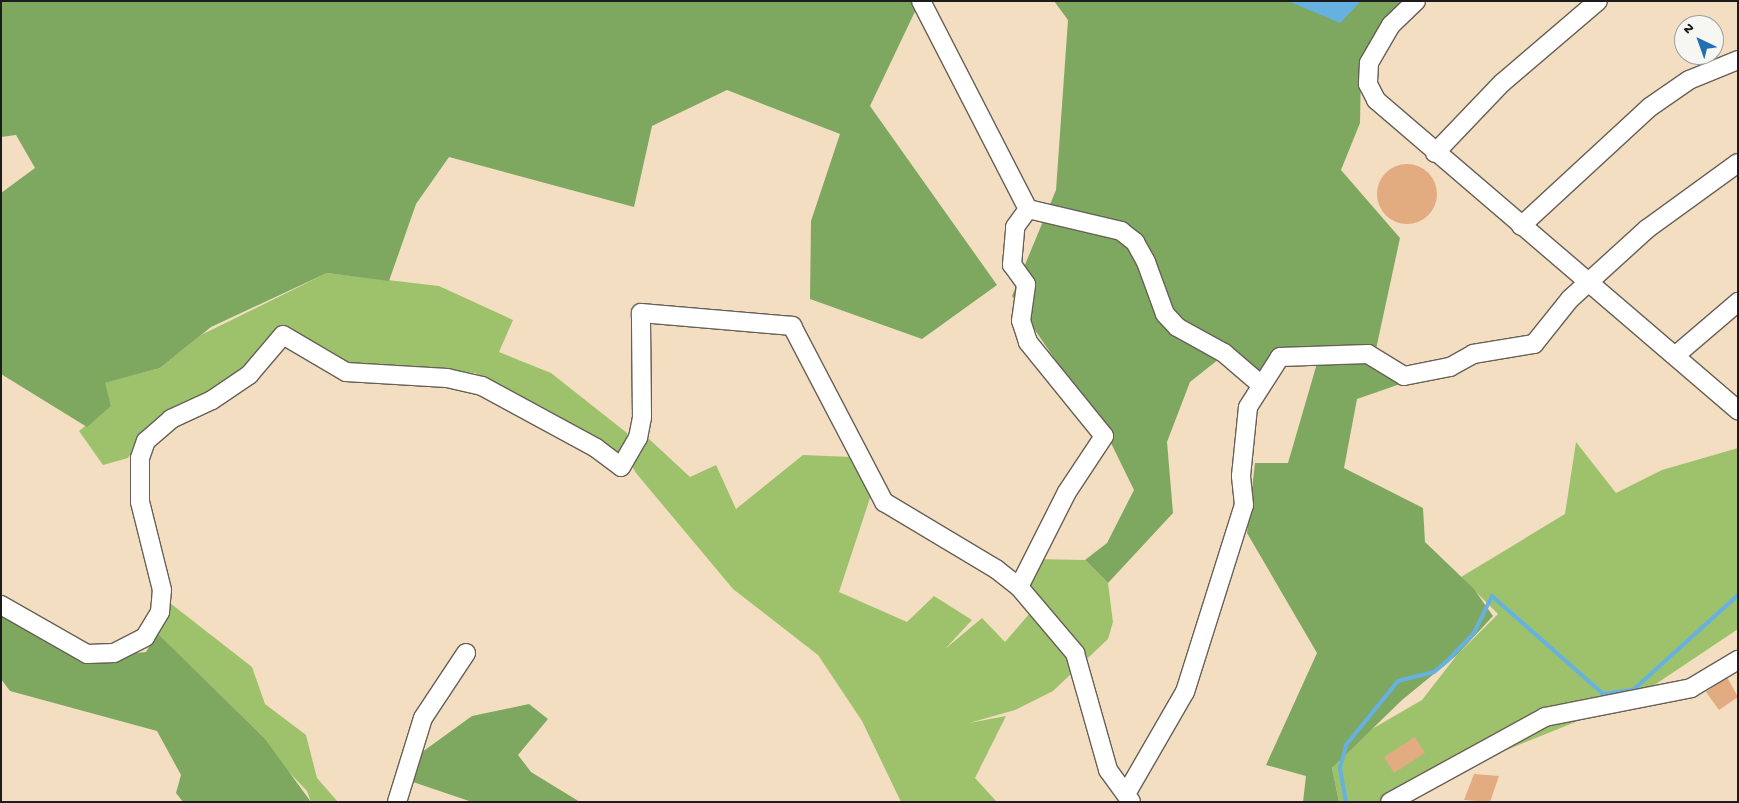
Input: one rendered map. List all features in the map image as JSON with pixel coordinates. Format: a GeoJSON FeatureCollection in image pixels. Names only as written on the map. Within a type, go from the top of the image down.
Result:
{"type":"FeatureCollection","features":[{"type":"Feature","properties":{"kind":"street"},"geometry":{"type":"LineString","coordinates":[[921,1],[1028,209],[1120,231],[1135,242],[1146,262],[1165,314],[1177,327],[1224,353],[1260,384]]}},
{"type":"Feature","properties":{"kind":"street"},"geometry":{"type":"LineString","coordinates":[[1416,1],[1378,44],[1369,63],[1368,84],[1389,116],[1590,281],[1738,410]]}},
{"type":"Feature","properties":{"kind":"street"},"geometry":{"type":"LineString","coordinates":[[1435,153],[1502,83],[1598,1]]}},
{"type":"Feature","properties":{"kind":"street"},"geometry":{"type":"LineString","coordinates":[[1521,226],[1650,107],[1690,80],[1738,60]]}},
{"type":"Feature","properties":{"kind":"street"},"geometry":{"type":"LineString","coordinates":[[1,605],[87,654],[114,653],[145,638],[160,612],[162,590],[140,502],[140,458],[146,441],[171,419],[212,400],[249,375],[283,335],[346,372],[447,378],[482,386],[596,448],[621,467],[638,438],[642,416],[641,313],[792,326],[884,502],[1019,587],[1074,653],[1108,770],[1128,798],[1185,692],[1237,533],[1244,505],[1241,476],[1248,407],[1260,384],[1287,354],[1368,354],[1404,376],[1450,367],[1473,354],[1534,344],[1538,332],[1590,281],[1654,224],[1738,163]]}},
{"type":"Feature","properties":{"kind":"street"},"geometry":{"type":"LineString","coordinates":[[1019,587],[1067,492],[1104,436],[1028,342],[1021,321],[1026,284],[1012,264],[1015,227],[1028,209]]}},
{"type":"Feature","properties":{"kind":"street"},"geometry":{"type":"LineString","coordinates":[[1676,354],[1738,302]]}},
{"type":"Feature","properties":{"kind":"street"},"geometry":{"type":"LineString","coordinates":[[397,802],[423,718],[466,653]]}},
{"type":"Feature","properties":{"kind":"street"},"geometry":{"type":"LineString","coordinates":[[1390,802],[1544,717],[1691,688],[1738,660]]}},
{"type":"Feature","properties":{"kind":"green space"},"geometry":{"type":"Polygon","coordinates":[[[1,1],[920,1],[870,106],[997,285],[922,339],[810,299],[811,221],[840,134],[727,90],[652,126],[634,207],[449,157],[416,204],[389,281],[327,273],[211,327],[160,368],[105,383],[111,406],[87,427],[1,374],[1,193],[35,168],[16,135],[1,137],[1,1]]]}},
{"type":"Feature","properties":{"kind":"green space"},"geometry":{"type":"Polygon","coordinates":[[[1054,1],[1406,1],[1371,41],[1361,70],[1360,123],[1341,170],[1400,238],[1372,368],[1406,382],[1357,399],[1344,468],[1423,508],[1425,542],[1474,589],[1493,616],[1457,655],[1402,700],[1332,768],[1339,802],[1303,802],[1306,776],[1266,765],[1317,653],[1247,533],[1255,463],[1288,463],[1320,353],[1282,348],[1260,373],[1224,355],[1190,382],[1167,442],[1173,513],[1108,583],[1085,560],[1107,543],[1134,490],[1109,439],[1012,296],[1056,190],[1068,20],[1054,1]]]}},
{"type":"Feature","properties":{"kind":"green space"},"geometry":{"type":"Polygon","coordinates":[[[327,273],[439,286],[513,320],[499,352],[551,373],[627,433],[629,443],[622,454],[475,373],[349,365],[289,329],[233,380],[146,431],[128,458],[103,465],[79,431],[111,406],[104,383],[160,368],[201,335],[327,273]]]}},
{"type":"Feature","properties":{"kind":"green space"},"geometry":{"type":"Polygon","coordinates":[[[648,438],[690,477],[716,465],[736,509],[803,455],[852,457],[871,495],[839,592],[907,622],[934,596],[972,620],[945,649],[982,618],[1005,642],[1030,613],[1004,583],[1033,559],[1085,560],[1108,583],[1113,622],[1108,639],[1053,691],[1015,710],[969,723],[1006,716],[975,778],[997,802],[901,802],[862,721],[818,655],[733,589],[636,473],[632,466],[637,451],[648,438]]]}},
{"type":"Feature","properties":{"kind":"green space"},"geometry":{"type":"Polygon","coordinates":[[[1576,442],[1616,493],[1662,470],[1738,448],[1738,629],[1635,698],[1377,802],[1339,802],[1332,768],[1365,733],[1422,700],[1457,655],[1498,614],[1461,577],[1565,514],[1576,442]]]}},
{"type":"Feature","properties":{"kind":"green space"},"geometry":{"type":"Polygon","coordinates":[[[170,603],[252,667],[265,704],[306,735],[317,778],[338,802],[311,802],[307,791],[157,633],[170,603]]]}},
{"type":"Feature","properties":{"kind":"green space"},"geometry":{"type":"Polygon","coordinates":[[[1,613],[77,659],[146,652],[157,633],[265,739],[311,802],[183,802],[176,793],[181,775],[157,731],[10,691],[1,679],[1,613]]]}},
{"type":"Feature","properties":{"kind":"green space"},"geometry":{"type":"Polygon","coordinates":[[[529,704],[548,719],[518,755],[531,772],[580,802],[472,802],[413,782],[418,755],[472,716],[529,704]]]}},
{"type":"Feature","properties":{"kind":"water"},"geometry":{"type":"Polygon","coordinates":[[[1288,1],[1361,1],[1340,23],[1288,1]]]}},
{"type":"Feature","properties":{"kind":"building"},"geometry":{"type":"Polygon","coordinates":[[[1407,164],[1419,166],[1432,177],[1437,194],[1435,206],[1424,219],[1407,224],[1395,222],[1382,211],[1377,194],[1379,182],[1390,169],[1407,164]]]}},
{"type":"Feature","properties":{"kind":"building"},"geometry":{"type":"Polygon","coordinates":[[[1727,677],[1738,697],[1719,710],[1706,692],[1727,677]]]}},
{"type":"Feature","properties":{"kind":"building"},"geometry":{"type":"Polygon","coordinates":[[[1415,737],[1425,753],[1394,773],[1384,757],[1415,737]]]}},
{"type":"Feature","properties":{"kind":"building"},"geometry":{"type":"Polygon","coordinates":[[[1474,774],[1499,776],[1490,802],[1464,800],[1474,774]]]}},
{"type":"Feature","properties":{"kind":"waterway"},"geometry":{"type":"LineString","coordinates":[[1346,802],[1340,768],[1346,745],[1398,681],[1434,672],[1447,661],[1474,633],[1492,596],[1603,694],[1633,690],[1738,595]]}}]}
